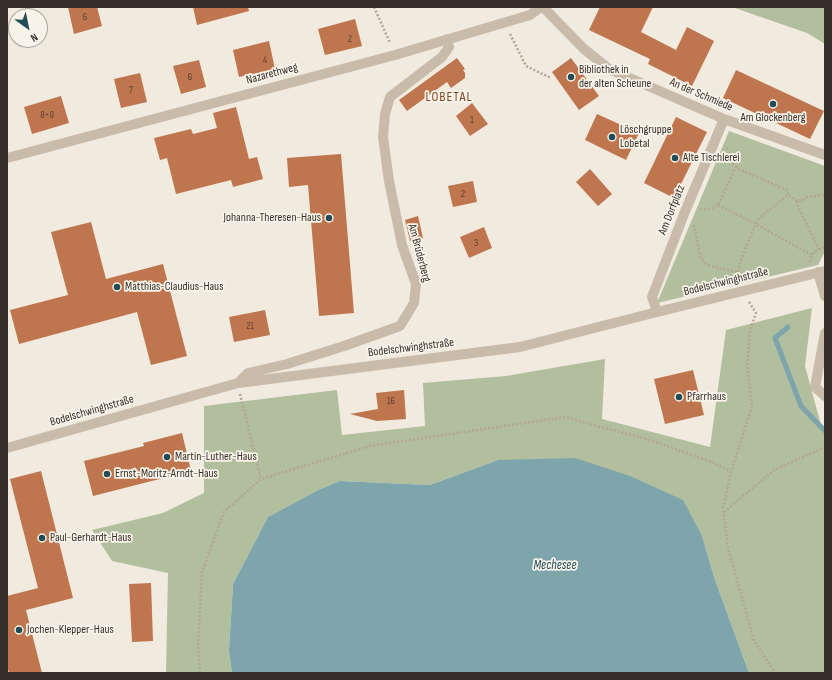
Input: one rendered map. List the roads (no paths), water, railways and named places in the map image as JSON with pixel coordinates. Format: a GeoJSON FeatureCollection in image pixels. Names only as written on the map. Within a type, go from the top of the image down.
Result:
{"type":"FeatureCollection","features":[{"type":"Feature","properties":{"kind":"street","name":"Nazarethweg"},"geometry":{"type":"LineString","coordinates":[[7,158],[395,54],[530,15],[542,7]]}},
{"type":"Feature","properties":{"kind":"street","name":"An der Schmiede"},"geometry":{"type":"LineString","coordinates":[[542,7],[584,49],[610,69],[724,120],[825,155]]}},
{"type":"Feature","properties":{"kind":"street","name":"Am Brüderberg"},"geometry":{"type":"LineString","coordinates":[[238,383],[248,373],[287,364],[400,326],[414,303],[416,284],[402,245],[388,181],[383,137],[385,114],[390,97],[442,57],[449,47],[447,39]]}},
{"type":"Feature","properties":{"kind":"street","name":"Am Dorfplatz"},"geometry":{"type":"LineString","coordinates":[[656,312],[652,297],[682,218],[724,120]]}},
{"type":"Feature","properties":{"kind":"street","name":"Bodelschwinghstraße"},"geometry":{"type":"LineString","coordinates":[[7,448],[238,383],[520,347],[818,272]]}},
{"type":"Feature","properties":{"kind":"street"},"geometry":{"type":"LineString","coordinates":[[818,272],[825,296]]}},
{"type":"Feature","properties":{"kind":"street"},"geometry":{"type":"LineString","coordinates":[[825,333],[815,387],[825,396]]}},
{"type":"Feature","properties":{"kind":"water","name":"Mechesee"},"geometry":{"type":"Polygon","coordinates":[[[575,458],[630,476],[683,500],[702,536],[715,580],[749,673],[232,673],[229,651],[233,584],[268,517],[318,490],[340,481],[430,485],[498,460],[575,458]]]}},
{"type":"Feature","properties":{"kind":"waterway"},"geometry":{"type":"LineString","coordinates":[[788,327],[775,338],[801,406],[825,431]]}},
{"type":"Feature","properties":{"kind":"place","name":"Bibliothek in der alten Scheune"},"geometry":{"type":"Point","coordinates":[571,77]}},
{"type":"Feature","properties":{"kind":"place","name":"Am Glockenberg"},"geometry":{"type":"Point","coordinates":[773,104]}},
{"type":"Feature","properties":{"kind":"place","name":"Löschgruppe Lobetal"},"geometry":{"type":"Point","coordinates":[612,137]}},
{"type":"Feature","properties":{"kind":"place","name":"Alte Tischlerei"},"geometry":{"type":"Point","coordinates":[675,158]}},
{"type":"Feature","properties":{"kind":"place","name":"Johanna-Theresen-Haus"},"geometry":{"type":"Point","coordinates":[329,218]}},
{"type":"Feature","properties":{"kind":"place","name":"Matthias-Claudius-Haus"},"geometry":{"type":"Point","coordinates":[117,287]}},
{"type":"Feature","properties":{"kind":"place","name":"Pfarrhaus"},"geometry":{"type":"Point","coordinates":[679,397]}},
{"type":"Feature","properties":{"kind":"place","name":"Martin-Luther-Haus"},"geometry":{"type":"Point","coordinates":[167,457]}},
{"type":"Feature","properties":{"kind":"place","name":"Ernst-Moritz-Arndt-Haus"},"geometry":{"type":"Point","coordinates":[107,474]}},
{"type":"Feature","properties":{"kind":"place","name":"Paul-Gerhardt-Haus"},"geometry":{"type":"Point","coordinates":[42,538]}},
{"type":"Feature","properties":{"kind":"place","name":"Jochen-Klepper-Haus"},"geometry":{"type":"Point","coordinates":[19,630]}},
{"type":"Feature","properties":{"kind":"district","name":"LOBETAL"},"geometry":{"type":"Point","coordinates":[449,97]}}]}
